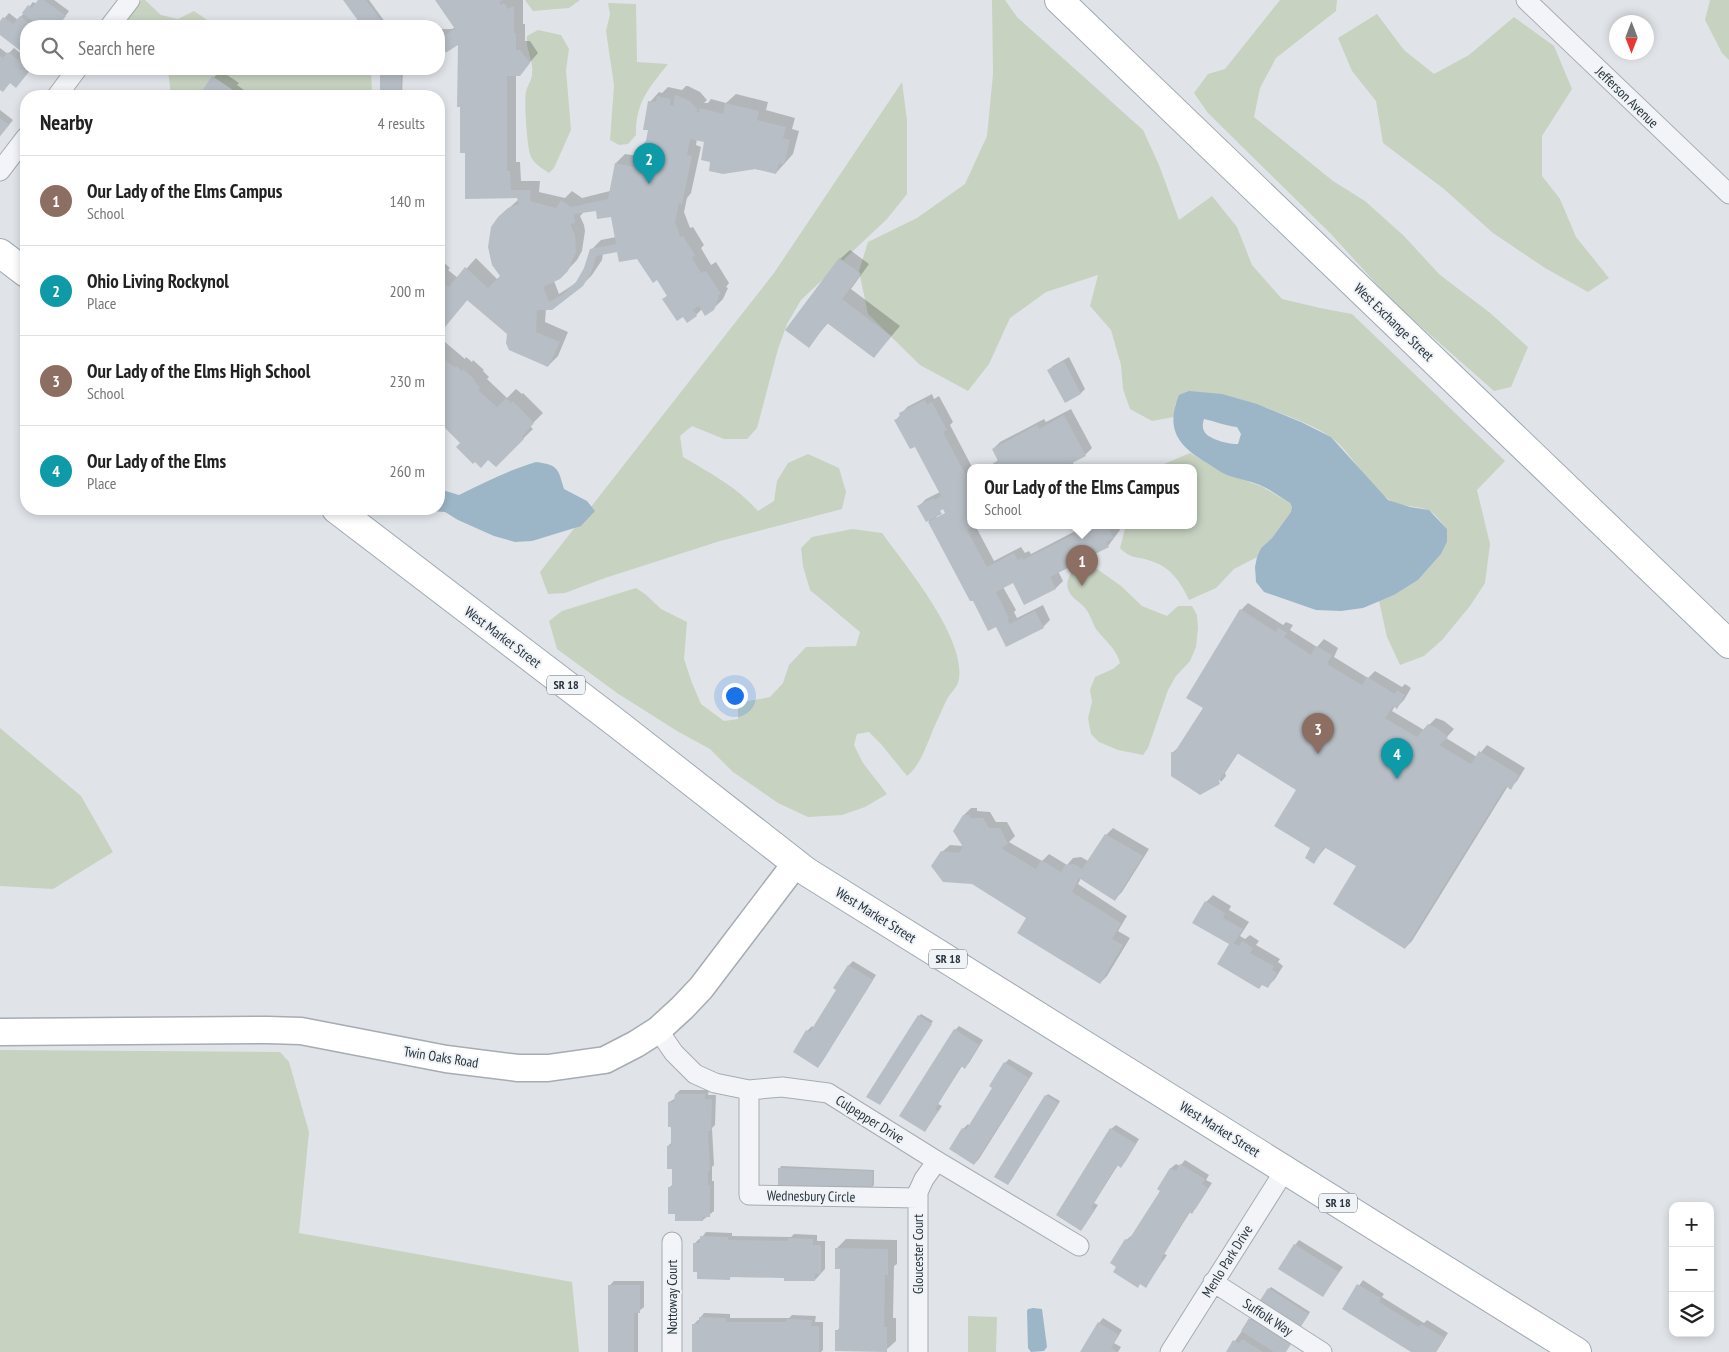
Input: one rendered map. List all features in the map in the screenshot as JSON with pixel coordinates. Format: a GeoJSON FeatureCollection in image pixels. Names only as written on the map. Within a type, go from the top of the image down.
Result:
{"type":"FeatureCollection","features":[{"type":"Feature","properties":{"kind":"main road","name":"West Exchange Street"},"geometry":{"type":"LineString","coordinates":[[1059,0],[1729,644]]}},
{"type":"Feature","properties":{"kind":"main road"},"geometry":{"type":"LineString","coordinates":[[0,253],[20,268]]}},
{"type":"Feature","properties":{"kind":"main road","name":"West Market Street"},"geometry":{"type":"LineString","coordinates":[[344,515],[807,872],[1577,1352]]}},
{"type":"Feature","properties":{"kind":"main road","name":"Twin Oaks Road"},"geometry":{"type":"LineString","coordinates":[[0,1032],[300,1031],[446,1059],[518,1068],[548,1068],[604,1060],[636,1044],[658,1030],[682,1008],[701,988],[796,863]]}},
{"type":"Feature","properties":{"kind":"street"},"geometry":{"type":"LineString","coordinates":[[115,20],[130,0]]}},
{"type":"Feature","properties":{"kind":"street","name":"Jefferson Avenue"},"geometry":{"type":"LineString","coordinates":[[1526,0],[1729,194]]}},
{"type":"Feature","properties":{"kind":"street"},"geometry":{"type":"LineString","coordinates":[[61,90],[73,75]]}},
{"type":"Feature","properties":{"kind":"street"},"geometry":{"type":"LineString","coordinates":[[0,171],[20,145]]}},
{"type":"Feature","properties":{"kind":"street","name":"Culpepper Drive"},"geometry":{"type":"LineString","coordinates":[[658,1030],[674,1053],[694,1074],[715,1083],[749,1090],[782,1087],[828,1093],[1079,1246]]}},
{"type":"Feature","properties":{"kind":"street","name":"Wednesbury Circle"},"geometry":{"type":"LineString","coordinates":[[749,1090],[749,1195],[918,1198]]}},
{"type":"Feature","properties":{"kind":"street","name":"Gloucester Court"},"geometry":{"type":"LineString","coordinates":[[918,1352],[918,1192],[924,1179],[937,1161]]}},
{"type":"Feature","properties":{"kind":"street","name":"Menlo Park Drive"},"geometry":{"type":"LineString","coordinates":[[1170,1352],[1285,1170]]}},
{"type":"Feature","properties":{"kind":"street","name":"Nottoway Court"},"geometry":{"type":"LineString","coordinates":[[672,1242],[672,1352]]}},
{"type":"Feature","properties":{"kind":"street","name":"Suffolk Way"},"geometry":{"type":"LineString","coordinates":[[1213,1282],[1322,1352]]}},
{"type":"Feature","properties":{"kind":"green space"},"geometry":{"type":"Polygon","coordinates":[[[142,0],[145,0],[161,15],[178,19],[194,11],[207,20],[124,20],[142,0]]]}},
{"type":"Feature","properties":{"kind":"green space"},"geometry":{"type":"Polygon","coordinates":[[[525,0],[580,0],[569,8],[533,11],[525,0]]]}},
{"type":"Feature","properties":{"kind":"green space"},"geometry":{"type":"Polygon","coordinates":[[[992,0],[1005,0],[1017,17],[1143,130],[1159,165],[1179,220],[1212,196],[1237,227],[1252,265],[1282,299],[1352,314],[1505,461],[1477,490],[1490,544],[1485,583],[1470,606],[1442,640],[1424,656],[1400,665],[1387,637],[1379,601],[1394,595],[1418,580],[1441,554],[1447,542],[1447,529],[1441,521],[1428,510],[1392,502],[1373,485],[1346,451],[1331,437],[1318,429],[1279,412],[1234,398],[1194,393],[1180,395],[1175,405],[1174,417],[1152,421],[1130,409],[1123,389],[1121,365],[1111,330],[1090,306],[1098,275],[1046,292],[1010,318],[989,364],[968,391],[920,365],[868,314],[859,271],[868,242],[917,218],[965,184],[987,136],[993,74],[992,0]]]}},
{"type":"Feature","properties":{"kind":"green space"},"geometry":{"type":"Polygon","coordinates":[[[1280,0],[1337,0],[1336,11],[1276,58],[1260,88],[1254,117],[1333,181],[1365,201],[1404,236],[1440,275],[1489,312],[1528,347],[1511,387],[1494,391],[1392,301],[1331,234],[1208,113],[1194,93],[1208,74],[1225,69],[1280,0]]]}},
{"type":"Feature","properties":{"kind":"green space"},"geometry":{"type":"Polygon","coordinates":[[[1710,0],[1729,0],[1729,60],[1722,53],[1705,20],[1710,0]]]}},
{"type":"Feature","properties":{"kind":"green space"},"geometry":{"type":"Polygon","coordinates":[[[608,3],[636,4],[637,62],[668,64],[644,96],[638,114],[636,135],[628,144],[619,145],[610,140],[614,85],[606,31],[610,14],[608,3]]]}},
{"type":"Feature","properties":{"kind":"green space"},"geometry":{"type":"Polygon","coordinates":[[[1377,14],[1404,50],[1434,74],[1469,55],[1514,17],[1554,46],[1572,89],[1542,136],[1542,176],[1560,199],[1576,237],[1609,278],[1588,292],[1545,268],[1493,233],[1444,189],[1383,143],[1376,101],[1352,71],[1338,38],[1377,14]]]}},
{"type":"Feature","properties":{"kind":"green space"},"geometry":{"type":"Polygon","coordinates":[[[538,30],[561,35],[569,49],[566,70],[571,130],[554,168],[549,173],[531,157],[526,123],[526,92],[532,69],[527,36],[538,30]]]}},
{"type":"Feature","properties":{"kind":"green space"},"geometry":{"type":"Polygon","coordinates":[[[169,75],[371,75],[372,90],[170,90],[169,75]]]}},
{"type":"Feature","properties":{"kind":"green space"},"geometry":{"type":"Polygon","coordinates":[[[902,82],[907,120],[907,194],[887,219],[801,300],[787,324],[778,349],[757,428],[747,439],[724,439],[692,426],[680,436],[683,457],[732,488],[758,511],[774,501],[777,481],[788,463],[808,454],[839,468],[846,492],[842,509],[720,541],[565,593],[548,594],[540,572],[774,273],[902,82]]]}},
{"type":"Feature","properties":{"kind":"green space"},"geometry":{"type":"Polygon","coordinates":[[[1190,453],[1226,474],[1261,486],[1290,503],[1292,507],[1292,511],[1272,538],[1261,548],[1257,557],[1234,569],[1216,588],[1189,600],[1178,581],[1168,570],[1148,560],[1130,556],[1120,548],[1125,529],[1197,529],[1197,464],[1164,464],[1190,453]]]}},
{"type":"Feature","properties":{"kind":"green space"},"geometry":{"type":"Polygon","coordinates":[[[852,529],[882,533],[933,605],[954,647],[959,666],[958,683],[947,699],[921,758],[907,776],[869,732],[857,734],[854,745],[863,763],[887,794],[865,807],[842,815],[808,817],[778,803],[733,772],[710,749],[677,731],[617,693],[557,649],[549,621],[562,611],[636,588],[661,609],[687,622],[684,659],[701,704],[724,721],[738,719],[738,703],[770,697],[783,683],[789,665],[806,647],[856,646],[860,632],[810,590],[803,566],[801,548],[812,537],[852,529]]]}},
{"type":"Feature","properties":{"kind":"green space"},"geometry":{"type":"Polygon","coordinates":[[[1089,560],[1093,566],[1121,586],[1142,606],[1167,616],[1178,606],[1192,606],[1197,615],[1196,647],[1190,661],[1176,676],[1168,690],[1148,748],[1143,755],[1118,750],[1099,742],[1091,734],[1088,718],[1092,702],[1090,690],[1095,677],[1113,669],[1120,663],[1113,649],[1096,629],[1087,610],[1071,595],[1068,589],[1068,579],[1071,574],[1079,565],[1089,560]]]}},
{"type":"Feature","properties":{"kind":"green space"},"geometry":{"type":"Polygon","coordinates":[[[0,728],[81,796],[113,852],[53,889],[0,886],[0,728]]]}},
{"type":"Feature","properties":{"kind":"green space"},"geometry":{"type":"Polygon","coordinates":[[[0,1050],[280,1052],[289,1062],[309,1132],[299,1233],[572,1282],[579,1352],[0,1352],[0,1050]]]}},
{"type":"Feature","properties":{"kind":"green space"},"geometry":{"type":"Polygon","coordinates":[[[968,1316],[997,1317],[996,1352],[968,1352],[968,1316]]]}},
{"type":"Feature","properties":{"kind":"water"},"geometry":{"type":"Polygon","coordinates":[[[1189,391],[1222,394],[1257,404],[1331,437],[1388,500],[1410,507],[1429,510],[1447,529],[1447,542],[1441,554],[1418,580],[1394,595],[1363,608],[1341,611],[1316,610],[1264,592],[1256,582],[1255,567],[1257,557],[1261,548],[1272,538],[1291,512],[1292,507],[1290,503],[1268,489],[1224,474],[1188,450],[1177,435],[1174,427],[1173,418],[1179,395],[1189,391]],[[1204,419],[1203,429],[1210,437],[1230,444],[1238,444],[1241,434],[1237,427],[1204,419]]]}},
{"type":"Feature","properties":{"kind":"water"},"geometry":{"type":"Polygon","coordinates":[[[536,462],[553,466],[560,476],[564,489],[587,501],[595,511],[581,526],[532,541],[515,542],[494,536],[445,512],[445,491],[459,495],[536,462]]]}},
{"type":"Feature","properties":{"kind":"water"},"geometry":{"type":"Polygon","coordinates":[[[1033,1308],[1042,1309],[1047,1347],[1044,1351],[1031,1352],[1028,1348],[1027,1311],[1033,1308]]]}},
{"type":"Feature","properties":{"kind":"building"},"geometry":{"type":"Polygon","coordinates":[[[38,0],[44,0],[66,16],[63,20],[31,20],[22,13],[28,5],[32,8],[38,0]]]}},
{"type":"Feature","properties":{"kind":"building"},"geometry":{"type":"Polygon","coordinates":[[[343,0],[366,0],[381,20],[358,20],[343,0]]]}},
{"type":"Feature","properties":{"kind":"building"},"geometry":{"type":"Polygon","coordinates":[[[435,0],[503,0],[499,2],[501,5],[504,3],[508,9],[514,7],[516,50],[520,50],[530,63],[520,76],[507,76],[507,171],[510,171],[511,190],[531,190],[530,201],[556,208],[561,200],[571,207],[608,199],[615,163],[635,167],[640,146],[645,146],[648,130],[643,130],[648,101],[656,102],[657,96],[671,99],[670,105],[673,106],[675,95],[678,96],[690,101],[698,110],[696,112],[699,112],[700,108],[723,114],[725,103],[759,111],[757,120],[786,127],[783,138],[790,140],[784,165],[779,163],[776,174],[756,169],[723,174],[709,171],[710,162],[701,160],[704,142],[690,139],[687,155],[692,156],[682,204],[679,203],[675,222],[680,237],[683,236],[695,255],[692,258],[701,273],[706,271],[721,294],[717,296],[719,297],[714,310],[705,316],[699,306],[693,310],[697,316],[687,323],[683,317],[677,321],[662,299],[667,296],[657,280],[653,283],[637,259],[619,262],[617,252],[596,256],[592,271],[583,286],[552,310],[537,310],[536,332],[560,342],[548,367],[509,350],[506,343],[507,334],[467,300],[445,327],[445,284],[449,287],[465,267],[488,288],[500,276],[492,265],[488,247],[491,227],[508,208],[519,204],[517,198],[465,199],[465,153],[460,153],[460,107],[457,107],[458,45],[445,52],[445,35],[455,29],[435,0]],[[596,211],[574,214],[575,223],[570,224],[575,235],[576,252],[568,271],[560,279],[543,287],[549,302],[562,295],[576,282],[584,268],[590,249],[616,244],[611,217],[597,219],[596,211]]]}},
{"type":"Feature","properties":{"kind":"building"},"geometry":{"type":"Polygon","coordinates":[[[20,16],[25,20],[20,20],[20,50],[0,35],[0,21],[3,17],[13,24],[20,16]]]}},
{"type":"Feature","properties":{"kind":"building"},"geometry":{"type":"Polygon","coordinates":[[[8,52],[20,61],[20,75],[26,75],[16,88],[10,83],[3,92],[0,90],[0,56],[3,58],[8,52]]]}},
{"type":"Feature","properties":{"kind":"building"},"geometry":{"type":"Polygon","coordinates":[[[380,75],[401,75],[401,90],[380,90],[380,75]]]}},
{"type":"Feature","properties":{"kind":"building"},"geometry":{"type":"Polygon","coordinates":[[[212,76],[233,90],[203,90],[212,76]]]}},
{"type":"Feature","properties":{"kind":"building"},"geometry":{"type":"Polygon","coordinates":[[[0,118],[9,125],[0,136],[0,118]]]}},
{"type":"Feature","properties":{"kind":"building"},"geometry":{"type":"Polygon","coordinates":[[[839,258],[861,274],[842,299],[891,336],[874,358],[827,323],[809,348],[785,330],[839,258]]]}},
{"type":"Feature","properties":{"kind":"building"},"geometry":{"type":"Polygon","coordinates":[[[445,359],[455,368],[456,366],[462,371],[463,369],[475,380],[480,387],[478,390],[497,407],[506,398],[511,403],[513,401],[534,423],[522,437],[524,439],[496,467],[488,460],[481,468],[475,462],[473,464],[456,447],[460,443],[445,428],[445,359]]]}},
{"type":"Feature","properties":{"kind":"building"},"geometry":{"type":"Polygon","coordinates":[[[1064,361],[1081,394],[1065,403],[1047,370],[1064,361]]]}},
{"type":"Feature","properties":{"kind":"building"},"geometry":{"type":"Polygon","coordinates":[[[925,400],[927,405],[932,402],[947,430],[943,432],[967,477],[967,529],[969,529],[967,530],[987,567],[1014,553],[1018,560],[1022,557],[1023,560],[1085,529],[1109,529],[1114,538],[1106,542],[1109,547],[1050,577],[1056,589],[1024,605],[1013,583],[996,592],[1010,624],[1035,611],[1044,628],[1006,647],[996,627],[988,631],[928,522],[945,513],[943,509],[940,511],[942,514],[926,522],[917,506],[941,496],[915,447],[910,449],[894,420],[900,417],[899,413],[925,400]]]}},
{"type":"Feature","properties":{"kind":"building"},"geometry":{"type":"Polygon","coordinates":[[[1064,415],[1086,456],[1070,464],[994,464],[998,461],[992,449],[1037,425],[1039,429],[1064,415]]]}},
{"type":"Feature","properties":{"kind":"building"},"geometry":{"type":"Polygon","coordinates":[[[1240,609],[1276,632],[1278,628],[1287,633],[1284,637],[1311,655],[1316,646],[1332,655],[1327,664],[1362,685],[1367,677],[1395,694],[1397,690],[1405,695],[1397,709],[1393,706],[1385,718],[1417,737],[1428,724],[1437,728],[1448,737],[1439,745],[1471,764],[1479,751],[1519,775],[1511,790],[1506,786],[1405,949],[1333,904],[1356,866],[1324,847],[1314,864],[1305,858],[1310,848],[1274,826],[1296,790],[1237,753],[1219,781],[1220,784],[1200,795],[1171,776],[1171,752],[1174,753],[1203,708],[1186,698],[1240,609]]]}},
{"type":"Feature","properties":{"kind":"building"},"geometry":{"type":"Polygon","coordinates":[[[963,815],[970,815],[970,818],[983,818],[989,828],[1000,828],[1008,844],[1001,848],[1036,869],[1041,860],[1061,872],[1065,865],[1074,864],[1082,869],[1105,834],[1143,856],[1115,901],[1079,878],[1072,892],[1121,923],[1112,939],[1123,945],[1100,984],[1017,933],[1026,918],[972,884],[943,882],[931,866],[941,851],[959,853],[963,847],[953,831],[963,815]]]}},
{"type":"Feature","properties":{"kind":"building"},"geometry":{"type":"Polygon","coordinates":[[[1205,901],[1225,913],[1223,918],[1243,929],[1234,943],[1239,946],[1242,941],[1253,948],[1250,953],[1274,966],[1272,970],[1277,973],[1268,988],[1262,985],[1259,989],[1217,964],[1229,944],[1192,923],[1205,901]]]}},
{"type":"Feature","properties":{"kind":"building"},"geometry":{"type":"Polygon","coordinates":[[[848,965],[873,980],[818,1068],[793,1052],[806,1030],[810,1032],[836,990],[833,988],[848,965]]]}},
{"type":"Feature","properties":{"kind":"building"},"geometry":{"type":"Polygon","coordinates":[[[918,1015],[932,1024],[880,1105],[866,1097],[918,1015]]]}},
{"type":"Feature","properties":{"kind":"building"},"geometry":{"type":"Polygon","coordinates":[[[954,1029],[979,1045],[965,1069],[961,1066],[935,1109],[938,1111],[925,1132],[899,1116],[954,1029]]]}},
{"type":"Feature","properties":{"kind":"building"},"geometry":{"type":"Polygon","coordinates":[[[1004,1062],[1029,1078],[974,1165],[949,1149],[962,1128],[966,1130],[992,1088],[989,1086],[1004,1062]]]}},
{"type":"Feature","properties":{"kind":"building"},"geometry":{"type":"Polygon","coordinates":[[[675,1094],[705,1094],[705,1099],[712,1099],[711,1131],[708,1131],[710,1217],[703,1217],[703,1221],[675,1221],[675,1214],[668,1214],[668,1187],[672,1187],[672,1169],[667,1169],[667,1146],[671,1146],[671,1127],[668,1127],[668,1102],[674,1102],[675,1094]]]}},
{"type":"Feature","properties":{"kind":"building"},"geometry":{"type":"Polygon","coordinates":[[[1045,1095],[1059,1103],[1008,1185],[994,1177],[1045,1095]]]}},
{"type":"Feature","properties":{"kind":"building"},"geometry":{"type":"Polygon","coordinates":[[[1110,1128],[1136,1144],[1121,1168],[1117,1165],[1091,1208],[1095,1210],[1081,1231],[1056,1215],[1110,1128]]]}},
{"type":"Feature","properties":{"kind":"building"},"geometry":{"type":"Polygon","coordinates":[[[1180,1164],[1205,1179],[1202,1184],[1208,1188],[1192,1214],[1189,1212],[1146,1288],[1140,1284],[1138,1288],[1113,1272],[1116,1267],[1110,1263],[1125,1239],[1128,1241],[1160,1191],[1157,1189],[1170,1168],[1176,1171],[1180,1164]]]}},
{"type":"Feature","properties":{"kind":"building"},"geometry":{"type":"Polygon","coordinates":[[[778,1168],[873,1171],[872,1189],[778,1185],[778,1168]]]}},
{"type":"Feature","properties":{"kind":"building"},"geometry":{"type":"Polygon","coordinates":[[[700,1236],[728,1237],[728,1240],[788,1241],[788,1238],[813,1239],[813,1245],[821,1245],[821,1274],[815,1274],[815,1281],[784,1281],[784,1278],[730,1277],[730,1280],[697,1279],[697,1272],[693,1272],[693,1243],[700,1243],[700,1236]]]}},
{"type":"Feature","properties":{"kind":"building"},"geometry":{"type":"Polygon","coordinates":[[[1294,1244],[1339,1272],[1323,1297],[1278,1269],[1294,1244]]]}},
{"type":"Feature","properties":{"kind":"building"},"geometry":{"type":"Polygon","coordinates":[[[835,1248],[888,1249],[888,1275],[885,1275],[884,1327],[887,1327],[887,1352],[835,1351],[835,1330],[839,1330],[840,1269],[835,1269],[835,1248]]]}},
{"type":"Feature","properties":{"kind":"building"},"geometry":{"type":"Polygon","coordinates":[[[1357,1284],[1381,1298],[1379,1302],[1419,1327],[1421,1324],[1445,1338],[1436,1352],[1411,1352],[1342,1309],[1357,1284]]]}},
{"type":"Feature","properties":{"kind":"building"},"geometry":{"type":"Polygon","coordinates":[[[608,1285],[640,1285],[640,1313],[634,1313],[634,1352],[608,1352],[608,1285]]]}},
{"type":"Feature","properties":{"kind":"building"},"geometry":{"type":"Polygon","coordinates":[[[1268,1288],[1309,1314],[1300,1328],[1259,1302],[1268,1288]]]}},
{"type":"Feature","properties":{"kind":"building"},"geometry":{"type":"Polygon","coordinates":[[[699,1317],[726,1318],[726,1322],[786,1322],[787,1319],[812,1320],[811,1326],[819,1326],[819,1352],[692,1352],[692,1324],[699,1324],[699,1317]]]}},
{"type":"Feature","properties":{"kind":"building"},"geometry":{"type":"Polygon","coordinates":[[[1249,1318],[1291,1344],[1286,1352],[1274,1352],[1241,1331],[1249,1318]]]}},
{"type":"Feature","properties":{"kind":"building"},"geometry":{"type":"Polygon","coordinates":[[[1098,1322],[1119,1335],[1111,1348],[1117,1352],[1080,1352],[1098,1322]]]}},
{"type":"Feature","properties":{"kind":"building"},"geometry":{"type":"Polygon","coordinates":[[[1242,1339],[1263,1352],[1226,1352],[1233,1340],[1239,1343],[1242,1339]]]}},
{"type":"Feature","properties":{"kind":"place","name":"Ohio Living Rockynol"},"geometry":{"type":"Point","coordinates":[649,184]}},
{"type":"Feature","properties":{"kind":"place","name":"Our Lady of the Elms Campus"},"geometry":{"type":"Point","coordinates":[1082,586]}},
{"type":"Feature","properties":{"kind":"place","name":"Our Lady of the Elms High School"},"geometry":{"type":"Point","coordinates":[1318,754]}},
{"type":"Feature","properties":{"kind":"place","name":"Our Lady of the Elms"},"geometry":{"type":"Point","coordinates":[1397,779]}}]}
